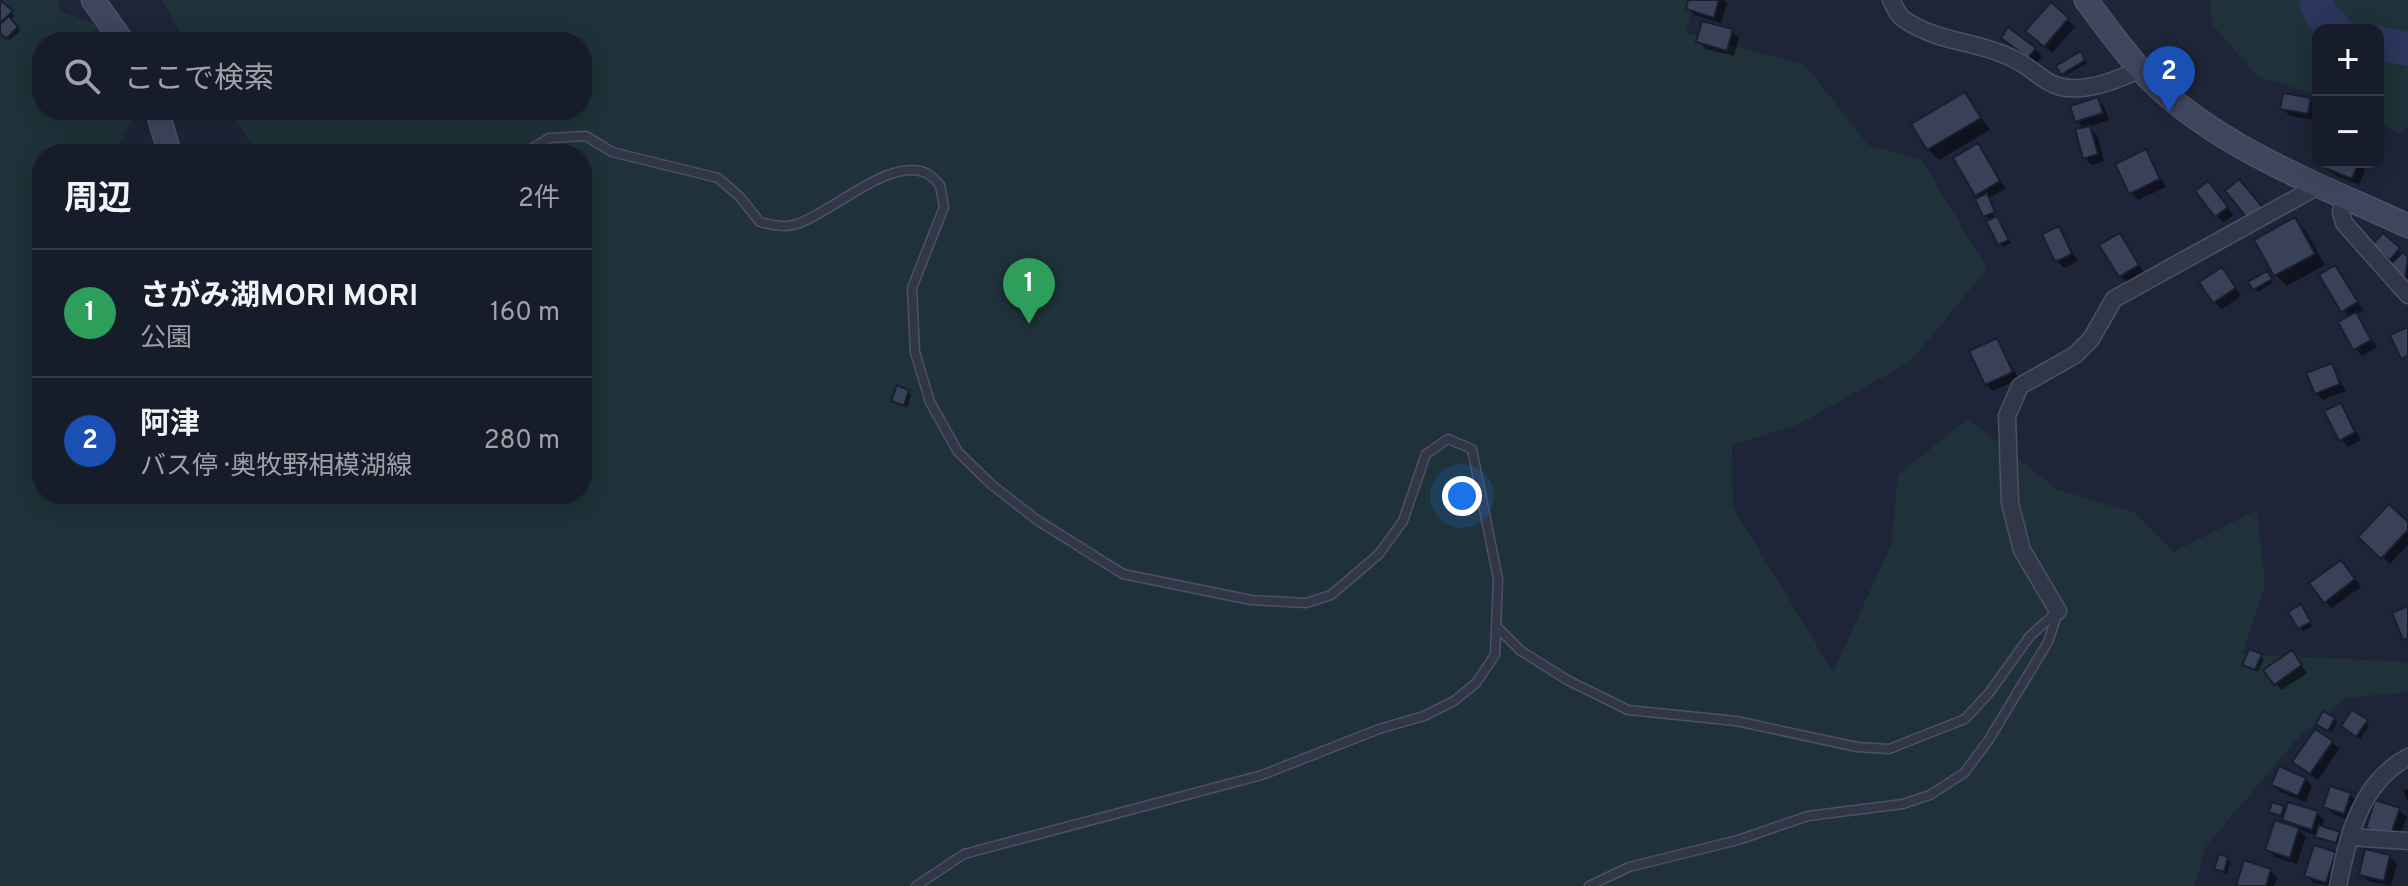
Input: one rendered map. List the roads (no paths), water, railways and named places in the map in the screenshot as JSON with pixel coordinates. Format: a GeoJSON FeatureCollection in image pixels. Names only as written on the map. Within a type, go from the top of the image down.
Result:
{"type":"FeatureCollection","features":[{"type":"Feature","properties":{"kind":"main road"},"geometry":{"type":"LineString","coordinates":[[93,0],[116,32]]}},
{"type":"Feature","properties":{"kind":"main road"},"geometry":{"type":"LineString","coordinates":[[2086,0],[2140,69],[2179,104],[2227,138],[2408,226]]}},
{"type":"Feature","properties":{"kind":"main road"},"geometry":{"type":"LineString","coordinates":[[160,120],[167,144]]}},
{"type":"Feature","properties":{"kind":"street"},"geometry":{"type":"LineString","coordinates":[[1891,0],[1901,18],[1920,28],[2021,63],[2043,81],[2069,88],[2116,80],[2140,69]]}},
{"type":"Feature","properties":{"kind":"street"},"geometry":{"type":"LineString","coordinates":[[2058,611],[2022,550],[2010,503],[2007,416],[2020,386],[2075,355],[2091,339],[2114,299],[2320,185]]}},
{"type":"Feature","properties":{"kind":"street"},"geometry":{"type":"LineString","coordinates":[[2345,196],[2341,212],[2344,223],[2408,295]]}},
{"type":"Feature","properties":{"kind":"street"},"geometry":{"type":"LineString","coordinates":[[2338,886],[2357,814],[2375,783],[2408,757]]}},
{"type":"Feature","properties":{"kind":"street"},"geometry":{"type":"LineString","coordinates":[[2350,837],[2408,841]]}},
{"type":"Feature","properties":{"kind":"lane"},"geometry":{"type":"LineString","coordinates":[[539,144],[549,138],[586,136],[612,152],[718,178],[739,196],[760,222],[780,226],[796,225],[894,171],[925,172],[940,185],[944,207],[912,288],[915,352],[930,402],[958,452],[992,485],[1037,520],[1123,574],[1251,600],[1306,603],[1331,595],[1379,554],[1403,521],[1426,454],[1448,439],[1461,441],[1472,449],[1498,579],[1495,655],[1476,683],[1454,701],[1424,716],[1379,729],[1262,775],[964,854],[916,886]]}},
{"type":"Feature","properties":{"kind":"lane"},"geometry":{"type":"LineString","coordinates":[[1496,626],[1521,651],[1569,681],[1628,710],[1736,721],[1857,747],[1889,749],[1965,719],[1989,693],[2030,636],[2058,611]]}},
{"type":"Feature","properties":{"kind":"lane"},"geometry":{"type":"LineString","coordinates":[[1589,886],[1629,867],[1738,840],[1808,816],[1903,804],[1930,795],[1964,773],[1988,741],[2048,642],[2058,611]]}},
{"type":"Feature","properties":{"kind":"waterway"},"geometry":{"type":"LineString","coordinates":[[2316,0],[2321,15],[2330,24]]}},
{"type":"Feature","properties":{"kind":"waterway"},"geometry":{"type":"LineString","coordinates":[[2384,44],[2408,49]]}},
{"type":"Feature","properties":{"kind":"place","name":"阿津"},"geometry":{"type":"Point","coordinates":[2169,112]}},
{"type":"Feature","properties":{"kind":"place","name":"さがみ湖MORI MORI"},"geometry":{"type":"Point","coordinates":[1029,324]}}]}
